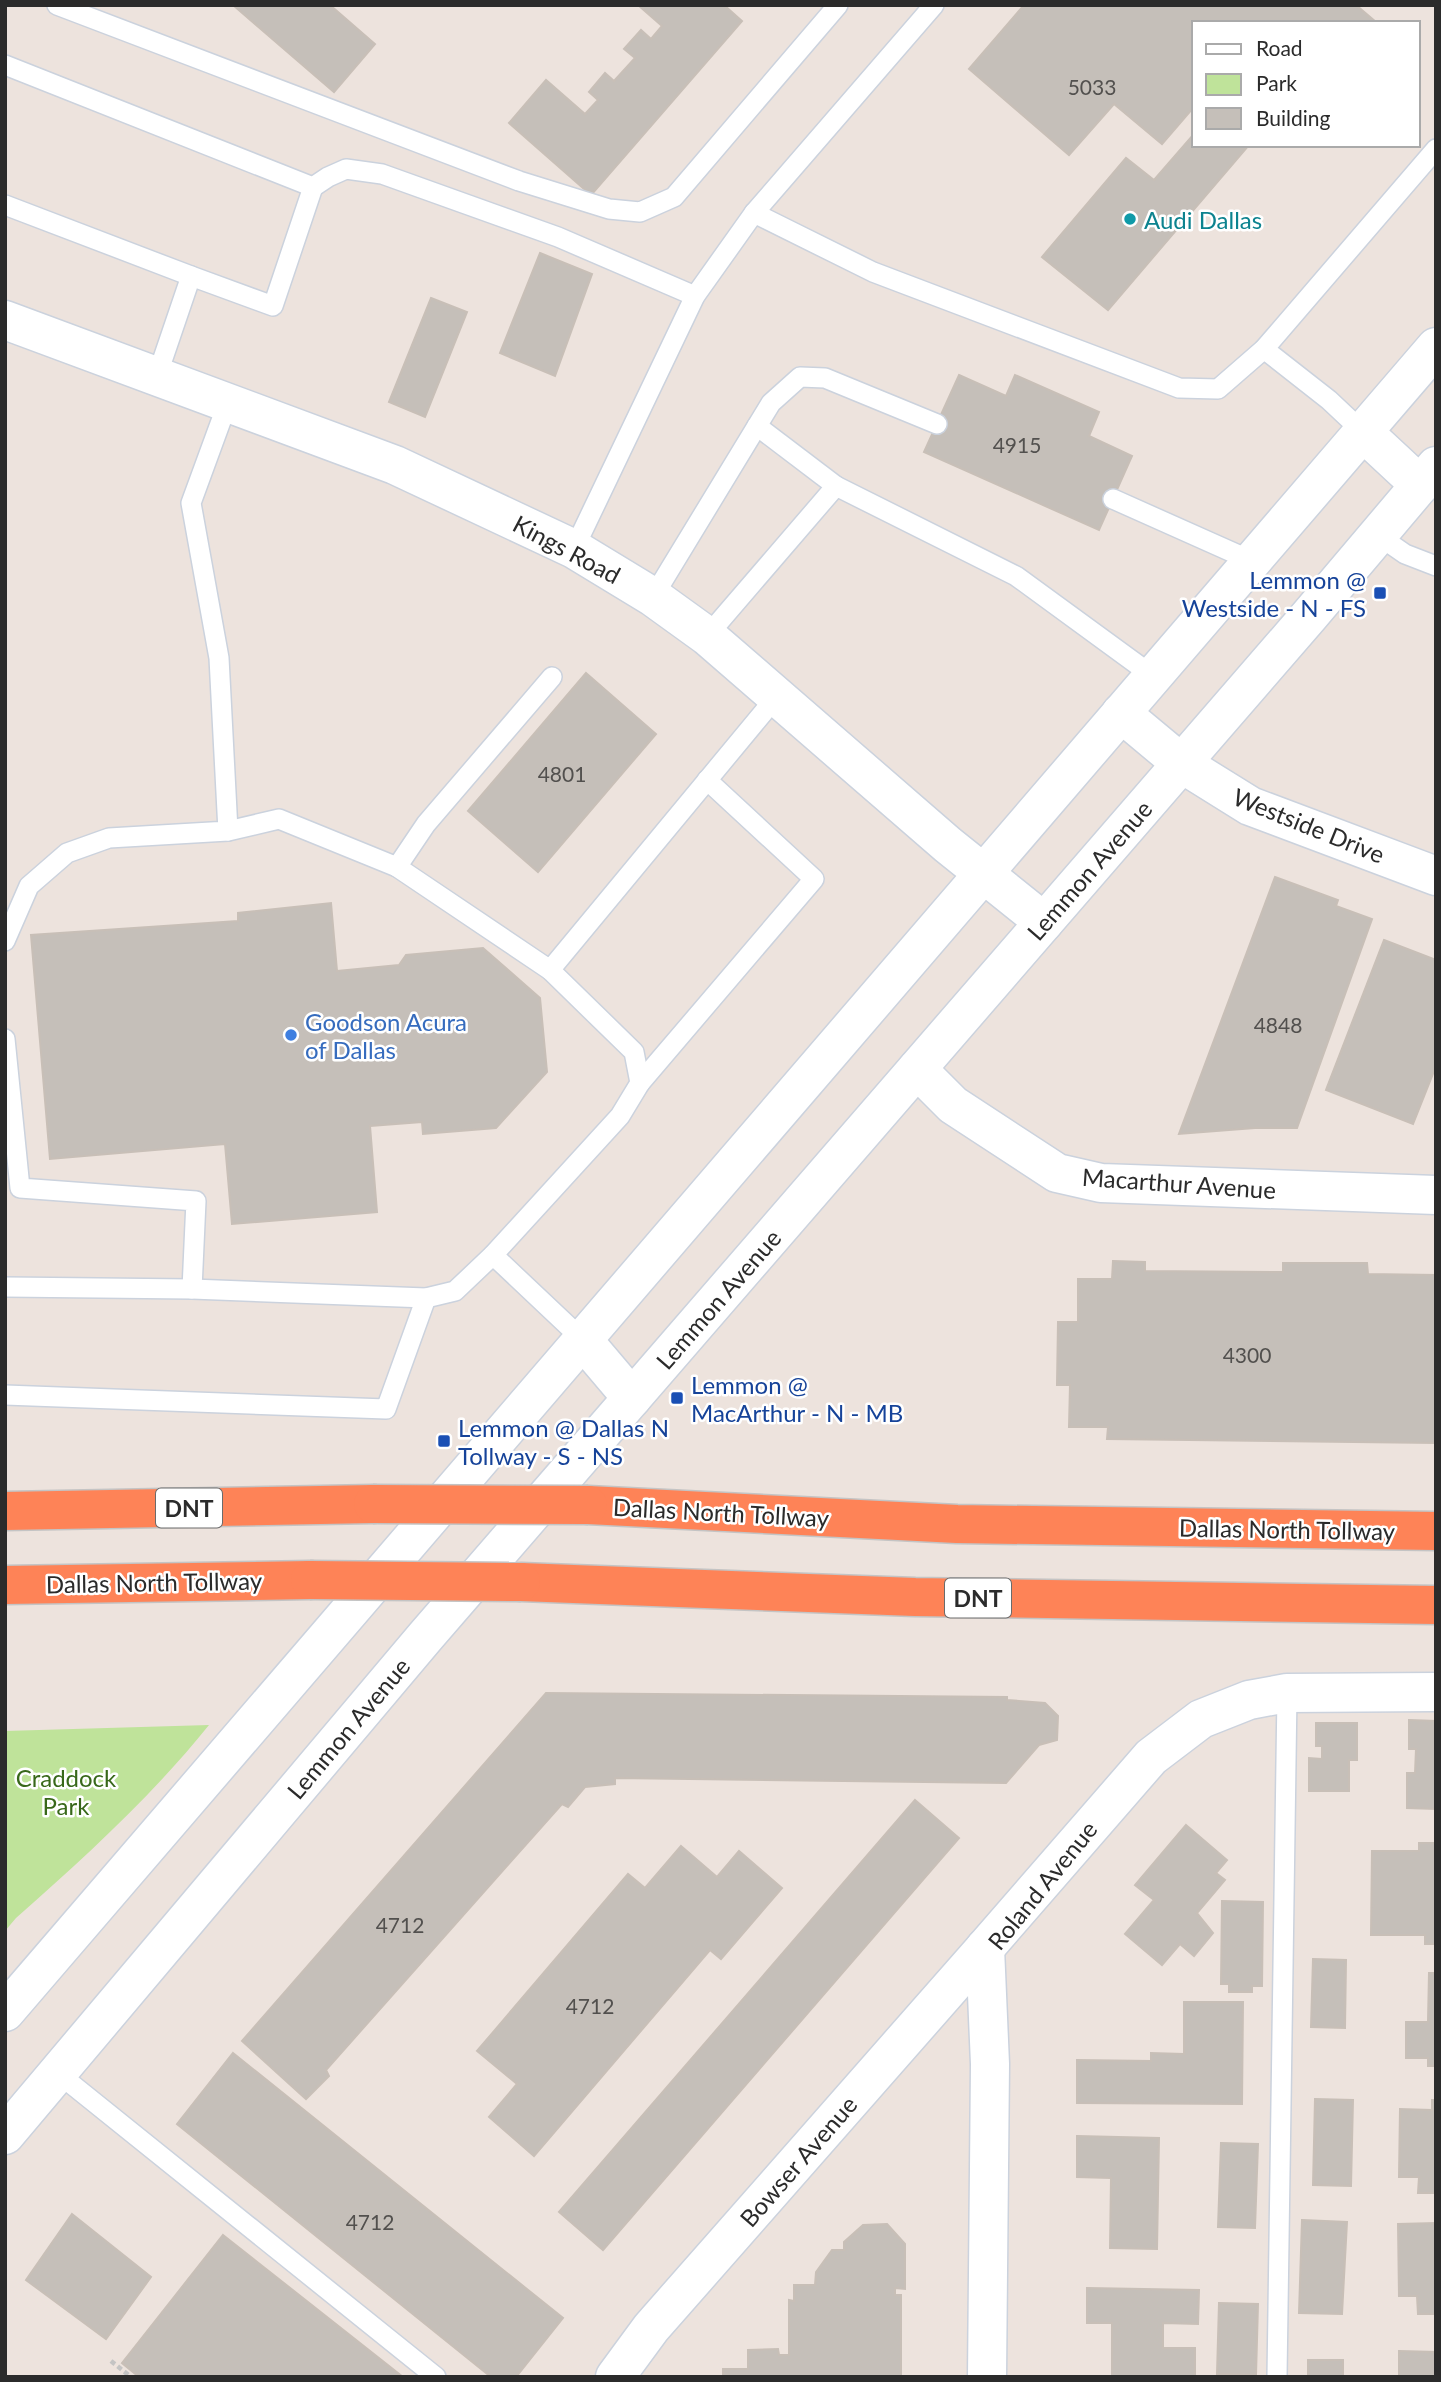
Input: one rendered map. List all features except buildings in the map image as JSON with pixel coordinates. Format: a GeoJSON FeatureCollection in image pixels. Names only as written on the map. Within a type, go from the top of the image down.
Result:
{"type":"FeatureCollection","features":[{"type":"Feature","properties":{"kind":"highway","name":"Dallas North Tollway"},"geometry":{"type":"LineString","coordinates":[[5,1511],[373,1504],[588,1505],[957,1524],[1436,1531]]}},
{"type":"Feature","properties":{"kind":"highway","name":"Dallas North Tollway"},"geometry":{"type":"LineString","coordinates":[[5,1585],[310,1580],[521,1582],[929,1597],[1436,1605]]}},
{"type":"Feature","properties":{"kind":"main road","name":"Kings Road"},"geometry":{"type":"LineString","coordinates":[[5,320],[395,465],[574,549],[653,597],[707,636],[983,874],[1044,922]]}},
{"type":"Feature","properties":{"kind":"main road"},"geometry":{"type":"LineString","coordinates":[[5,2012],[1436,347]]}},
{"type":"Feature","properties":{"kind":"main road"},"geometry":{"type":"LineString","coordinates":[[1363,432],[1428,476]]}},
{"type":"Feature","properties":{"kind":"main road","name":"Lemmon Avenue"},"geometry":{"type":"LineString","coordinates":[[5,2136],[416,1647],[1379,536],[1428,476]]}},
{"type":"Feature","properties":{"kind":"main road","name":"Westside Drive"},"geometry":{"type":"LineString","coordinates":[[1121,713],[1181,763],[1250,806],[1436,876]]}},
{"type":"Feature","properties":{"kind":"main road","name":"Macarthur Avenue"},"geometry":{"type":"LineString","coordinates":[[917,1069],[953,1105],[1057,1173],[1101,1183],[1436,1195]]}},
{"type":"Feature","properties":{"kind":"main road"},"geometry":{"type":"LineString","coordinates":[[582,1339],[632,1398]]}},
{"type":"Feature","properties":{"kind":"main road","name":"Roland Avenue"},"geometry":{"type":"LineString","coordinates":[[987,2377],[990,2064],[985,1948],[1151,1757],[1201,1719],[1249,1700],[1287,1693],[1436,1692]]}},
{"type":"Feature","properties":{"kind":"main road","name":"Bowser Avenue"},"geometry":{"type":"LineString","coordinates":[[615,2377],[651,2328],[985,1948]]}},
{"type":"Feature","properties":{"kind":"lane"},"geometry":{"type":"LineString","coordinates":[[57,5],[519,181],[609,209],[640,212],[674,197],[838,5]]}},
{"type":"Feature","properties":{"kind":"lane"},"geometry":{"type":"LineString","coordinates":[[574,549],[695,296],[754,213],[933,5]]}},
{"type":"Feature","properties":{"kind":"lane"},"geometry":{"type":"LineString","coordinates":[[5,65],[313,187]]}},
{"type":"Feature","properties":{"kind":"lane"},"geometry":{"type":"LineString","coordinates":[[754,213],[873,272],[1179,388],[1218,389],[1264,349],[1436,149]]}},
{"type":"Feature","properties":{"kind":"lane"},"geometry":{"type":"LineString","coordinates":[[5,205],[273,306],[313,187],[346,169],[382,174],[558,237],[695,296]]}},
{"type":"Feature","properties":{"kind":"lane"},"geometry":{"type":"LineString","coordinates":[[157,376],[191,276]]}},
{"type":"Feature","properties":{"kind":"lane"},"geometry":{"type":"LineString","coordinates":[[1264,349],[1329,400],[1363,432]]}},
{"type":"Feature","properties":{"kind":"lane"},"geometry":{"type":"LineString","coordinates":[[653,597],[771,403],[800,377],[825,378],[937,424]]}},
{"type":"Feature","properties":{"kind":"lane"},"geometry":{"type":"LineString","coordinates":[[228,402],[191,503],[219,658],[228,831]]}},
{"type":"Feature","properties":{"kind":"lane"},"geometry":{"type":"LineString","coordinates":[[757,426],[836,485],[1016,576],[1153,676]]}},
{"type":"Feature","properties":{"kind":"lane"},"geometry":{"type":"LineString","coordinates":[[707,636],[836,485]]}},
{"type":"Feature","properties":{"kind":"lane"},"geometry":{"type":"LineString","coordinates":[[1113,499],[1252,561]]}},
{"type":"Feature","properties":{"kind":"lane"},"geometry":{"type":"LineString","coordinates":[[1379,536],[1405,554],[1436,566]]}},
{"type":"Feature","properties":{"kind":"lane"},"geometry":{"type":"LineString","coordinates":[[397,867],[426,824],[552,677]]}},
{"type":"Feature","properties":{"kind":"lane"},"geometry":{"type":"LineString","coordinates":[[550,970],[777,696]]}},
{"type":"Feature","properties":{"kind":"lane"},"geometry":{"type":"LineString","coordinates":[[5,1287],[191,1289],[426,1298],[455,1291],[493,1255],[620,1116],[639,1083],[814,879],[707,780]]}},
{"type":"Feature","properties":{"kind":"lane"},"geometry":{"type":"LineString","coordinates":[[5,941],[29,886],[67,853],[109,838],[228,831],[279,819],[397,867],[550,970],[634,1052],[639,1083]]}},
{"type":"Feature","properties":{"kind":"lane"},"geometry":{"type":"LineString","coordinates":[[5,1039],[20,1188],[195,1201],[191,1289]]}},
{"type":"Feature","properties":{"kind":"lane"},"geometry":{"type":"LineString","coordinates":[[493,1255],[582,1339]]}},
{"type":"Feature","properties":{"kind":"lane"},"geometry":{"type":"LineString","coordinates":[[5,1395],[386,1409],[426,1298]]}},
{"type":"Feature","properties":{"kind":"lane"},"geometry":{"type":"LineString","coordinates":[[1277,2377],[1287,1693]]}},
{"type":"Feature","properties":{"kind":"lane"},"geometry":{"type":"LineString","coordinates":[[59,2074],[436,2377]]}},
{"type":"Feature","properties":{"kind":"path"},"geometry":{"type":"LineString","coordinates":[[111,2361],[131,2377]]}},
{"type":"Feature","properties":{"kind":"green space","name":"Craddock Park"},"geometry":{"type":"Polygon","coordinates":[[[209,1725],[141,1801],[5,1931],[5,1731],[209,1725]]]}},
{"type":"Feature","properties":{"kind":"place","name":"Audi Dallas"},"geometry":{"type":"Point","coordinates":[1130,219]}},
{"type":"Feature","properties":{"kind":"place","name":"Lemmon @ Westside - N - FS"},"geometry":{"type":"Point","coordinates":[1380,593]}},
{"type":"Feature","properties":{"kind":"place","name":"Goodson Acura of Dallas"},"geometry":{"type":"Point","coordinates":[291,1035]}},
{"type":"Feature","properties":{"kind":"place","name":"Lemmon @ MacArthur - N - MB"},"geometry":{"type":"Point","coordinates":[677,1398]}},
{"type":"Feature","properties":{"kind":"place","name":"Lemmon @ Dallas N Tollway - S - NS"},"geometry":{"type":"Point","coordinates":[444,1441]}}]}
